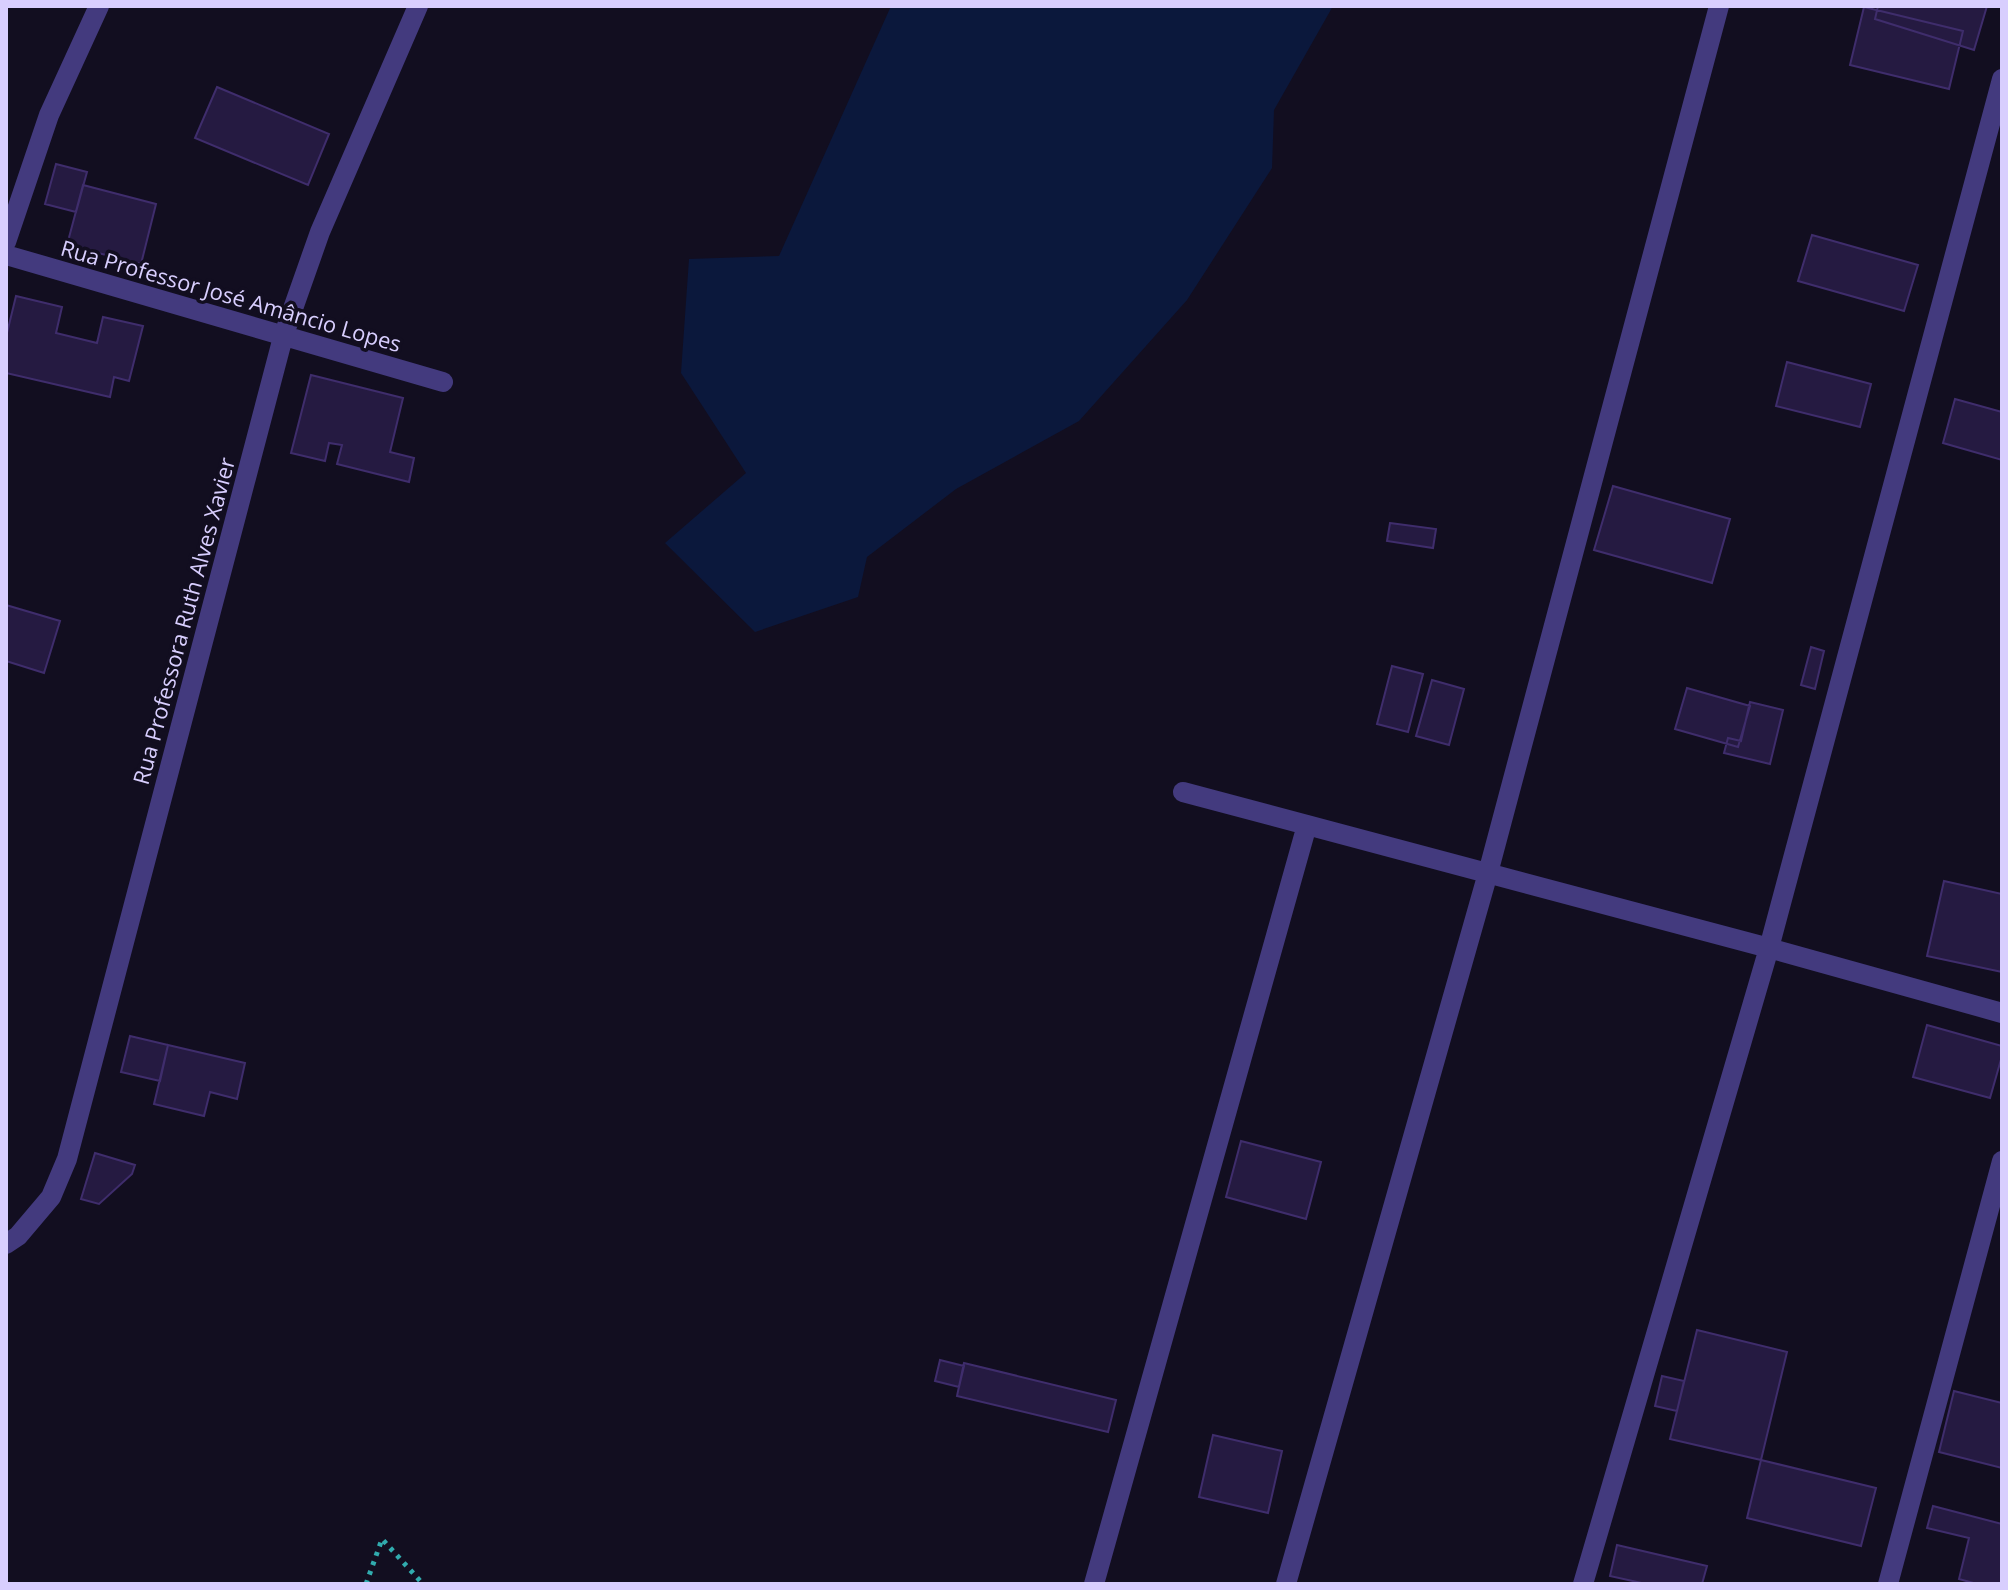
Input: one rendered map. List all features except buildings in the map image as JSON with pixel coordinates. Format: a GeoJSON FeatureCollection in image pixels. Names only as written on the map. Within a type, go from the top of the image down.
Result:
{"type":"FeatureCollection","features":[{"type":"Feature","properties":{"kind":"street"},"geometry":{"type":"LineString","coordinates":[[6,242],[49,115],[99,6]]}},
{"type":"Feature","properties":{"kind":"street","name":"Rua Professora Ruth Alves Xavier"},"geometry":{"type":"LineString","coordinates":[[6,1244],[18,1236],[51,1197],[67,1159],[283,337],[320,232],[418,6]]}},
{"type":"Feature","properties":{"kind":"street"},"geometry":{"type":"LineString","coordinates":[[1286,1584],[1488,873],[1719,6]]}},
{"type":"Feature","properties":{"kind":"street"},"geometry":{"type":"LineString","coordinates":[[1583,1584],[1769,948],[2002,79]]}},
{"type":"Feature","properties":{"kind":"street","name":"Rua Professor José Amâncio Lopes"},"geometry":{"type":"LineString","coordinates":[[6,255],[443,382]]}},
{"type":"Feature","properties":{"kind":"street"},"geometry":{"type":"LineString","coordinates":[[1183,792],[2002,1013]]}},
{"type":"Feature","properties":{"kind":"street"},"geometry":{"type":"LineString","coordinates":[[1094,1584],[1307,825]]}},
{"type":"Feature","properties":{"kind":"street"},"geometry":{"type":"LineString","coordinates":[[1888,1584],[2002,1161]]}},
{"type":"Feature","properties":{"kind":"path"},"geometry":{"type":"LineString","coordinates":[[366,1584],[382,1539],[423,1584]]}},
{"type":"Feature","properties":{"kind":"water"},"geometry":{"type":"Polygon","coordinates":[[[891,6],[1333,6],[1274,110],[1272,168],[1187,300],[1079,421],[956,489],[867,557],[858,597],[755,632],[665,543],[746,473],[681,373],[689,259],[779,256],[891,6]]]}}]}
